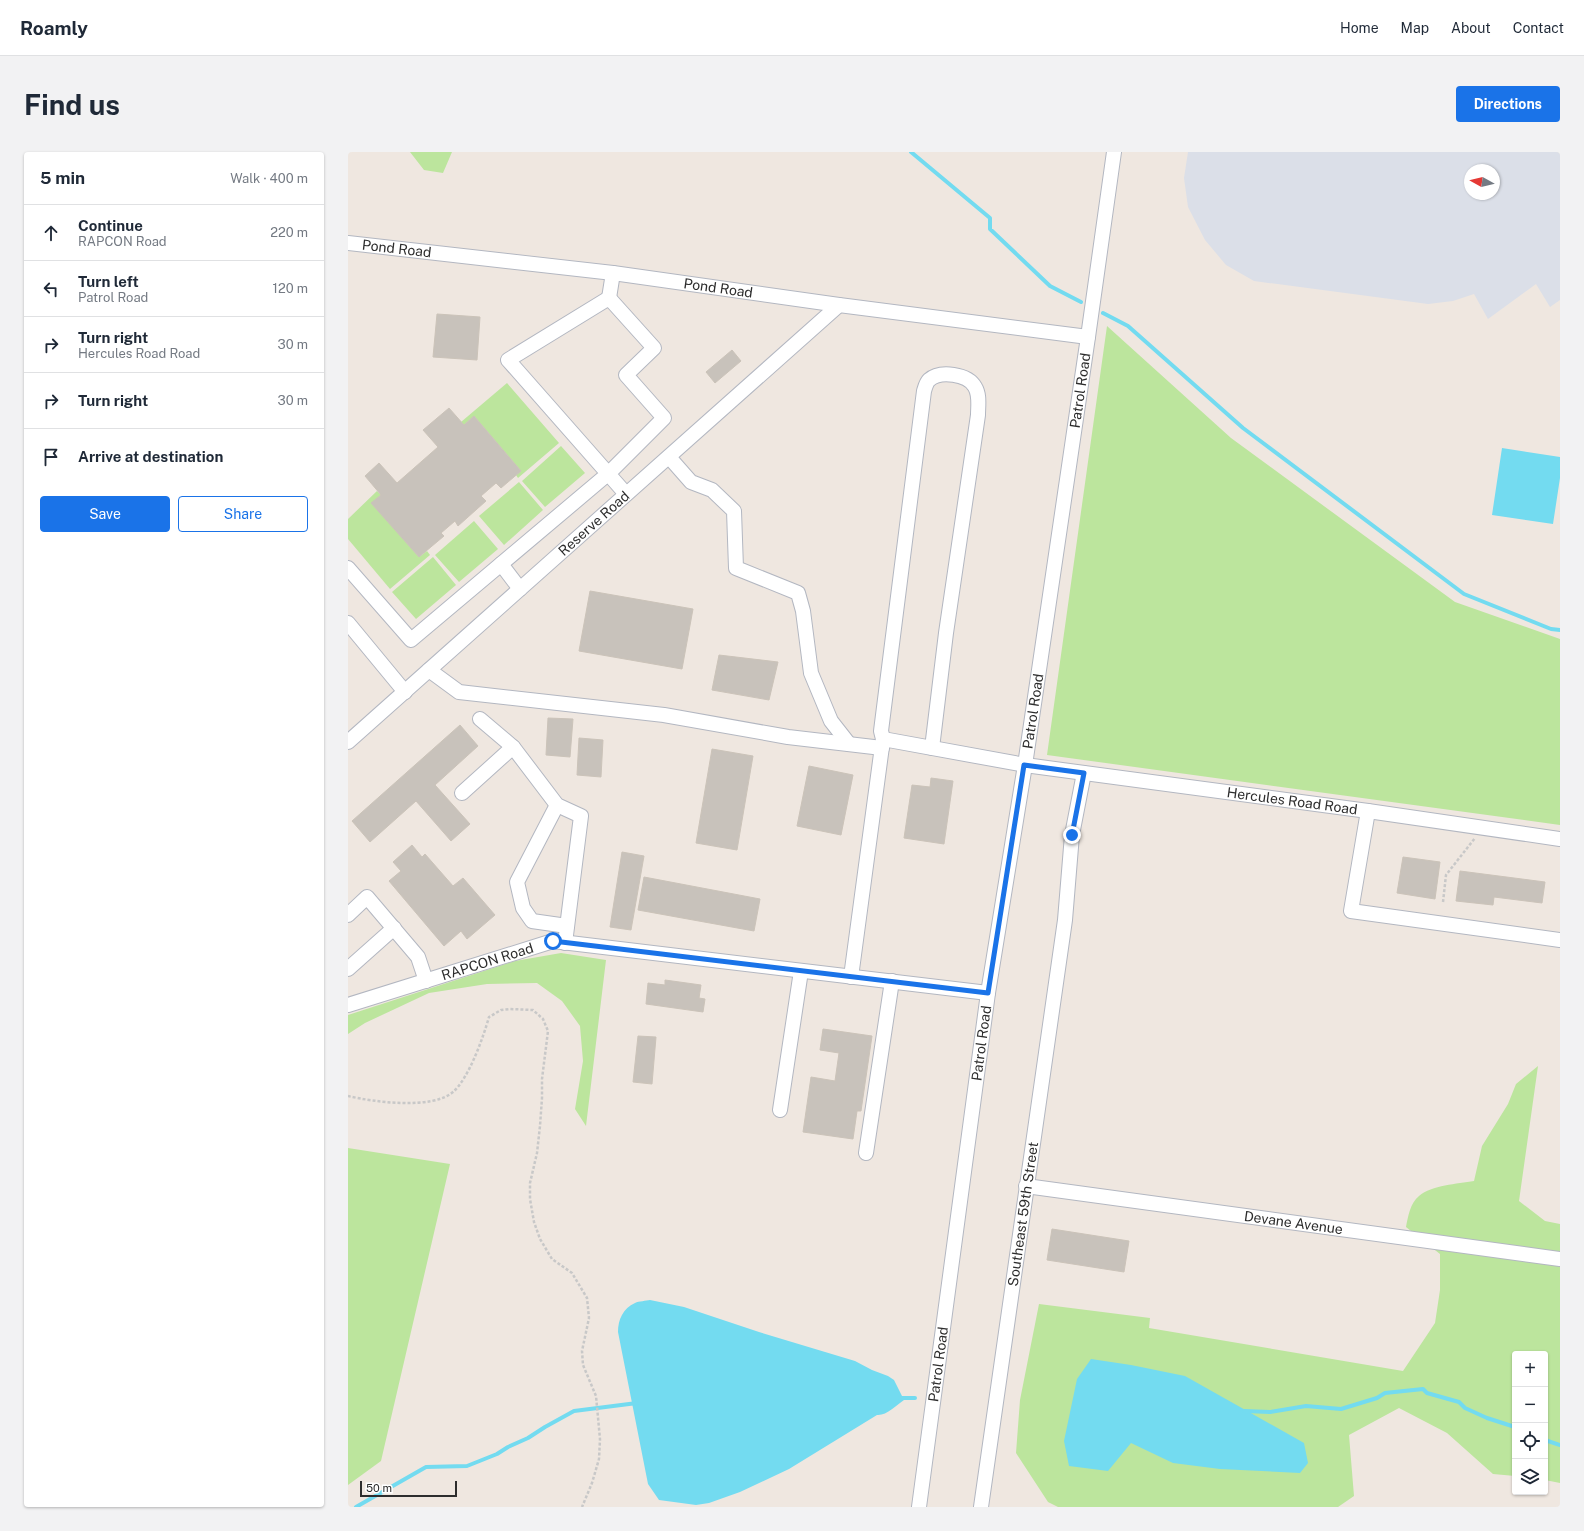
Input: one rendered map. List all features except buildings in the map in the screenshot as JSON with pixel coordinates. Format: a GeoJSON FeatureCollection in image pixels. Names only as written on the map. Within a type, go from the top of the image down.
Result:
{"type":"FeatureCollection","features":[{"type":"Feature","properties":{"kind":"street","name":"Patrol Road"},"geometry":{"type":"LineString","coordinates":[[919,1507],[988,993],[1024,765],[1114,152]]}},
{"type":"Feature","properties":{"kind":"street","name":"Pond Road"},"geometry":{"type":"LineString","coordinates":[[348,243],[613,273],[839,305],[1088,337]]}},
{"type":"Feature","properties":{"kind":"street"},"geometry":{"type":"LineString","coordinates":[[613,273],[609,298],[508,360],[626,494]]}},
{"type":"Feature","properties":{"kind":"street"},"geometry":{"type":"LineString","coordinates":[[348,568],[411,640],[609,473],[664,418],[626,375],[654,348],[609,298]]}},
{"type":"Feature","properties":{"kind":"street","name":"Reserve Road"},"geometry":{"type":"LineString","coordinates":[[348,742],[839,305]]}},
{"type":"Feature","properties":{"kind":"street"},"geometry":{"type":"LineString","coordinates":[[851,976],[883,744],[881,731],[924,391],[928,381],[936,375],[948,374],[966,378],[976,387],[978,396],[978,415],[947,626],[932,748]]}},
{"type":"Feature","properties":{"kind":"street"},"geometry":{"type":"LineString","coordinates":[[669,457],[691,482],[712,490],[734,511],[736,568],[798,593],[803,611],[811,673],[830,721],[850,744]]}},
{"type":"Feature","properties":{"kind":"street"},"geometry":{"type":"LineString","coordinates":[[501,564],[520,589]]}},
{"type":"Feature","properties":{"kind":"street"},"geometry":{"type":"LineString","coordinates":[[348,623],[405,692]]}},
{"type":"Feature","properties":{"kind":"street","name":"Hercules Road Road"},"geometry":{"type":"LineString","coordinates":[[429,670],[459,692],[664,715],[788,737],[850,744],[883,744],[932,748],[1024,765],[1368,811],[1560,839]]}},
{"type":"Feature","properties":{"kind":"street"},"geometry":{"type":"LineString","coordinates":[[480,719],[513,747],[557,805],[581,816],[565,943]]}},
{"type":"Feature","properties":{"kind":"street"},"geometry":{"type":"LineString","coordinates":[[462,793],[513,747]]}},
{"type":"Feature","properties":{"kind":"street","name":"Southeast 59th Street"},"geometry":{"type":"LineString","coordinates":[[981,1507],[1065,920],[1072,835],[1084,773]]}},
{"type":"Feature","properties":{"kind":"street"},"geometry":{"type":"LineString","coordinates":[[536,946],[532,922],[523,908],[517,882],[557,805]]}},
{"type":"Feature","properties":{"kind":"street"},"geometry":{"type":"LineString","coordinates":[[1368,811],[1351,911],[1560,940]]}},
{"type":"Feature","properties":{"kind":"street"},"geometry":{"type":"LineString","coordinates":[[348,915],[367,898],[418,957],[426,981]]}},
{"type":"Feature","properties":{"kind":"street"},"geometry":{"type":"LineString","coordinates":[[532,922],[567,926]]}},
{"type":"Feature","properties":{"kind":"street"},"geometry":{"type":"LineString","coordinates":[[348,969],[394,928]]}},
{"type":"Feature","properties":{"kind":"street","name":"RAPCON Road"},"geometry":{"type":"LineString","coordinates":[[348,1005],[553,941],[988,993]]}},
{"type":"Feature","properties":{"kind":"street"},"geometry":{"type":"LineString","coordinates":[[780,1110],[801,971]]}},
{"type":"Feature","properties":{"kind":"street"},"geometry":{"type":"LineString","coordinates":[[866,1153],[892,981]]}},
{"type":"Feature","properties":{"kind":"street","name":"Devane Avenue"},"geometry":{"type":"LineString","coordinates":[[1026,1186],[1560,1259]]}},
{"type":"Feature","properties":{"kind":"path"},"geometry":{"type":"LineString","coordinates":[[348,1096],[369,1101],[401,1104],[443,1098],[453,1092],[460,1085],[482,1038],[489,1017],[501,1010],[510,1008],[533,1010],[543,1019],[548,1031],[542,1079],[540,1126],[537,1153],[530,1183],[530,1199],[534,1222],[540,1239],[552,1259],[572,1273],[587,1298],[589,1318],[582,1351],[583,1365],[596,1396],[600,1439],[599,1459],[592,1483],[582,1507]]}},
{"type":"Feature","properties":{"kind":"shaded area"},"geometry":{"type":"Polygon","coordinates":[[[1188,152],[1560,152],[1560,300],[1550,307],[1536,284],[1488,319],[1474,294],[1453,301],[1428,304],[1254,281],[1226,265],[1205,240],[1188,207],[1184,178],[1188,152]]]}},
{"type":"Feature","properties":{"kind":"green space"},"geometry":{"type":"Polygon","coordinates":[[[410,152],[452,152],[443,173],[424,170],[410,152]]]}},
{"type":"Feature","properties":{"kind":"green space"},"geometry":{"type":"Polygon","coordinates":[[[1107,326],[1231,438],[1455,602],[1560,639],[1560,825],[1047,755],[1107,326]]]}},
{"type":"Feature","properties":{"kind":"green space"},"geometry":{"type":"Polygon","coordinates":[[[507,383],[559,443],[518,478],[516,475],[521,471],[474,416],[464,425],[461,422],[507,383]]]}},
{"type":"Feature","properties":{"kind":"green space"},"geometry":{"type":"Polygon","coordinates":[[[561,446],[585,473],[545,507],[522,481],[561,446]]]}},
{"type":"Feature","properties":{"kind":"green space"},"geometry":{"type":"Polygon","coordinates":[[[519,482],[543,510],[504,545],[479,516],[519,482]]]}},
{"type":"Feature","properties":{"kind":"green space"},"geometry":{"type":"Polygon","coordinates":[[[377,491],[381,495],[372,503],[419,557],[427,551],[430,555],[390,589],[348,539],[348,519],[377,491]]]}},
{"type":"Feature","properties":{"kind":"green space"},"geometry":{"type":"Polygon","coordinates":[[[474,521],[498,549],[459,582],[435,555],[474,521]]]}},
{"type":"Feature","properties":{"kind":"green space"},"geometry":{"type":"Polygon","coordinates":[[[433,557],[456,585],[416,619],[392,592],[433,557]]]}},
{"type":"Feature","properties":{"kind":"green space"},"geometry":{"type":"Polygon","coordinates":[[[561,953],[606,960],[586,1126],[575,1109],[583,1061],[580,1026],[562,1001],[537,983],[487,984],[429,993],[365,1023],[348,1034],[348,1015],[515,961],[561,953]]]}},
{"type":"Feature","properties":{"kind":"green space"},"geometry":{"type":"Polygon","coordinates":[[[1538,1066],[1519,1201],[1545,1221],[1560,1224],[1560,1483],[1548,1481],[1548,1351],[1512,1351],[1512,1476],[1493,1474],[1447,1433],[1399,1408],[1349,1435],[1354,1496],[1338,1507],[1058,1507],[1048,1502],[1016,1453],[1020,1400],[1039,1304],[1150,1318],[1149,1328],[1403,1371],[1435,1323],[1440,1290],[1440,1254],[1406,1227],[1411,1206],[1419,1196],[1431,1189],[1474,1181],[1482,1146],[1508,1104],[1516,1084],[1538,1066]]]}},
{"type":"Feature","properties":{"kind":"green space"},"geometry":{"type":"Polygon","coordinates":[[[348,1148],[450,1164],[381,1461],[348,1485],[348,1148]]]}},
{"type":"Feature","properties":{"kind":"water"},"geometry":{"type":"Polygon","coordinates":[[[1502,448],[1560,457],[1560,478],[1553,524],[1492,515],[1502,448]]]}},
{"type":"Feature","properties":{"kind":"water"},"geometry":{"type":"Polygon","coordinates":[[[650,1300],[684,1307],[759,1332],[855,1361],[894,1380],[904,1400],[888,1412],[877,1415],[789,1469],[740,1492],[709,1503],[696,1505],[659,1500],[648,1484],[618,1332],[620,1319],[627,1308],[637,1302],[650,1300]]]}},
{"type":"Feature","properties":{"kind":"water"},"geometry":{"type":"Polygon","coordinates":[[[1091,1359],[1131,1365],[1185,1376],[1304,1443],[1308,1463],[1300,1473],[1220,1469],[1173,1463],[1131,1443],[1108,1471],[1069,1466],[1064,1441],[1077,1379],[1091,1359]]]}},
{"type":"Feature","properties":{"kind":"waterway"},"geometry":{"type":"LineString","coordinates":[[911,152],[990,218],[990,229],[1050,286],[1081,302]]}},
{"type":"Feature","properties":{"kind":"waterway"},"geometry":{"type":"LineString","coordinates":[[1103,313],[1128,326],[1243,428],[1464,594],[1551,629],[1560,630]]}},
{"type":"Feature","properties":{"kind":"waterway"},"geometry":{"type":"LineString","coordinates":[[1244,1411],[1270,1412],[1306,1406],[1341,1409],[1377,1398],[1385,1393],[1423,1389],[1427,1393],[1459,1402],[1465,1408],[1487,1418],[1512,1426]]}},
{"type":"Feature","properties":{"kind":"waterway"},"geometry":{"type":"LineString","coordinates":[[899,1398],[915,1398]]}},
{"type":"Feature","properties":{"kind":"waterway"},"geometry":{"type":"LineString","coordinates":[[356,1507],[426,1467],[467,1466],[497,1454],[574,1411],[637,1403]]}},
{"type":"Feature","properties":{"kind":"waterway"},"geometry":{"type":"LineString","coordinates":[[1548,1441],[1560,1445]]}},
{"type":"Feature","properties":{"kind":"route"},"geometry":{"type":"LineString","coordinates":[[553,941],[988,993],[1024,765],[1084,773],[1072,835]]}}]}
